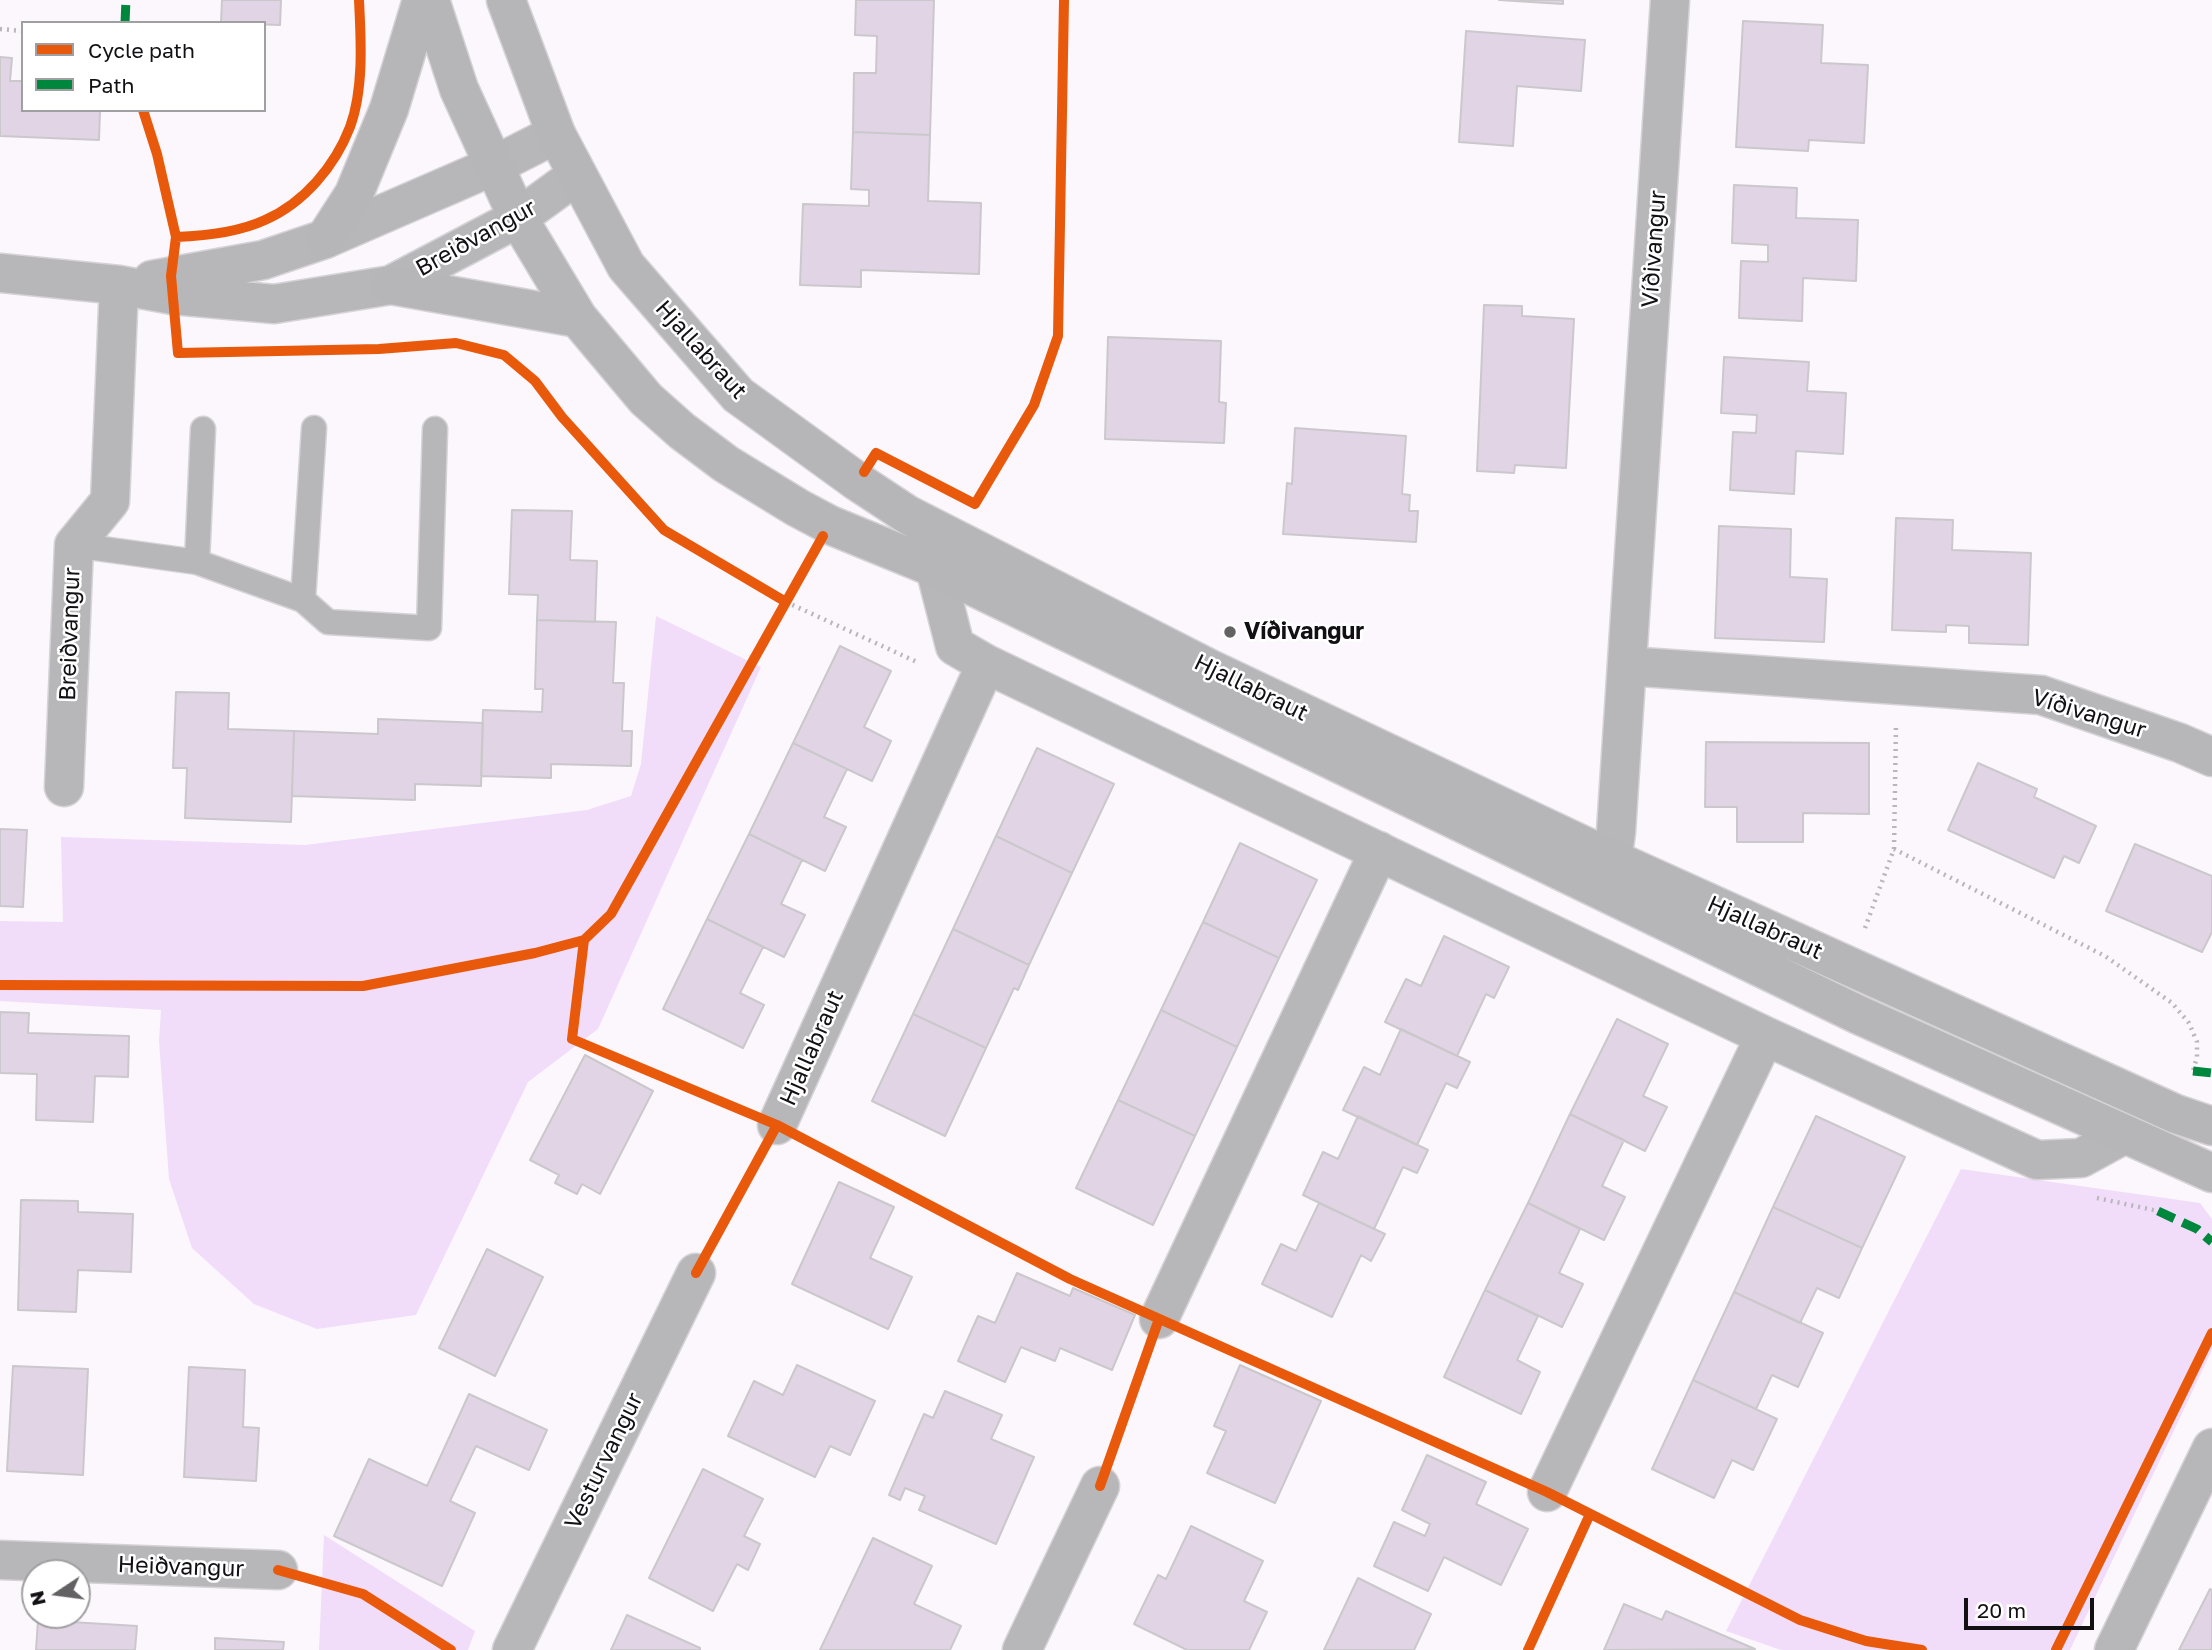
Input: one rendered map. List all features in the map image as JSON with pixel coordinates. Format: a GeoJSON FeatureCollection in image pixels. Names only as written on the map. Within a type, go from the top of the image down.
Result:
{"type":"FeatureCollection","features":[{"type":"Feature","properties":{"kind":"main road"},"geometry":{"type":"LineString","coordinates":[[325,239],[354,194],[389,109],[422,0]]}},
{"type":"Feature","properties":{"kind":"main road","name":"Hjallabraut"},"geometry":{"type":"LineString","coordinates":[[430,0],[459,89],[493,166],[518,218],[578,318],[646,399],[682,431],[726,464],[830,525],[934,568],[1611,876],[2176,1114],[2212,1126]]}},
{"type":"Feature","properties":{"kind":"main road","name":"Hjallabraut"},"geometry":{"type":"LineString","coordinates":[[506,0],[556,134],[626,266],[738,395],[843,472],[908,515],[1611,876],[1859,1015],[2212,1173]]}},
{"type":"Feature","properties":{"kind":"main road"},"geometry":{"type":"LineString","coordinates":[[391,285],[578,318]]}},
{"type":"Feature","properties":{"kind":"street","name":"Víðivangur"},"geometry":{"type":"LineString","coordinates":[[1611,876],[1670,0]]}},
{"type":"Feature","properties":{"kind":"street","name":"Breiðvangur"},"geometry":{"type":"LineString","coordinates":[[119,285],[263,260],[325,239],[493,166],[556,134]]}},
{"type":"Feature","properties":{"kind":"street","name":"Breiðvangur"},"geometry":{"type":"LineString","coordinates":[[0,273],[119,285],[173,295],[274,304],[391,285],[518,218],[577,175]]}},
{"type":"Feature","properties":{"kind":"street","name":"Breiðvangur"},"geometry":{"type":"LineString","coordinates":[[64,787],[74,545],[110,501],[119,285]]}},
{"type":"Feature","properties":{"kind":"street"},"geometry":{"type":"LineString","coordinates":[[934,568],[955,646],[986,664],[1765,1036],[2037,1160],[2081,1158],[2123,1135]]}},
{"type":"Feature","properties":{"kind":"street","name":"Hjallabraut"},"geometry":{"type":"LineString","coordinates":[[776,1125],[986,664]]}},
{"type":"Feature","properties":{"kind":"street","name":"Víðivangur"},"geometry":{"type":"LineString","coordinates":[[1627,666],[2041,695],[2180,743],[2212,757]]}},
{"type":"Feature","properties":{"kind":"street"},"geometry":{"type":"LineString","coordinates":[[1159,1319],[1379,851]]}},
{"type":"Feature","properties":{"kind":"street"},"geometry":{"type":"LineString","coordinates":[[1547,1492],[1765,1036]]}},
{"type":"Feature","properties":{"kind":"street","name":"Vesturvangur"},"geometry":{"type":"LineString","coordinates":[[512,1650],[696,1273]]}},
{"type":"Feature","properties":{"kind":"street"},"geometry":{"type":"LineString","coordinates":[[2114,1650],[2208,1467]]}},
{"type":"Feature","properties":{"kind":"street"},"geometry":{"type":"LineString","coordinates":[[1022,1650],[1100,1486]]}},
{"type":"Feature","properties":{"kind":"street","name":"Heiðvangur"},"geometry":{"type":"LineString","coordinates":[[0,1560],[278,1570]]}},
{"type":"Feature","properties":{"kind":"lane"},"geometry":{"type":"LineString","coordinates":[[303,600],[314,428]]}},
{"type":"Feature","properties":{"kind":"lane"},"geometry":{"type":"LineString","coordinates":[[197,562],[203,429]]}},
{"type":"Feature","properties":{"kind":"lane"},"geometry":{"type":"LineString","coordinates":[[74,545],[197,562],[303,600],[328,622],[429,628],[435,429]]}},
{"type":"Feature","properties":{"kind":"path"},"geometry":{"type":"LineString","coordinates":[[0,29],[21,31]]}},
{"type":"Feature","properties":{"kind":"path"},"geometry":{"type":"LineString","coordinates":[[1864,932],[1894,849],[1897,685]]}},
{"type":"Feature","properties":{"kind":"path"},"geometry":{"type":"LineString","coordinates":[[1894,849],[2105,956],[2172,1003],[2189,1023],[2197,1042],[2193,1071]]}},
{"type":"Feature","properties":{"kind":"shaded area"},"geometry":{"type":"Polygon","coordinates":[[[656,616],[761,667],[598,1029],[528,1082],[416,1315],[317,1329],[254,1304],[192,1248],[169,1179],[159,1041],[161,1010],[0,1001],[0,921],[63,922],[61,837],[305,845],[587,810],[631,796],[641,764],[656,616]]]}},
{"type":"Feature","properties":{"kind":"shaded area"},"geometry":{"type":"Polygon","coordinates":[[[1961,1169],[2200,1203],[2212,1219],[2212,1350],[2070,1650],[1781,1650],[1726,1631],[1961,1169]]]}},
{"type":"Feature","properties":{"kind":"shaded area"},"geometry":{"type":"Polygon","coordinates":[[[324,1535],[475,1631],[468,1650],[319,1650],[324,1535]]]}},
{"type":"Feature","properties":{"kind":"building"},"geometry":{"type":"Polygon","coordinates":[[[222,0],[281,0],[280,25],[266,25],[266,21],[221,21],[222,0]]]}},
{"type":"Feature","properties":{"kind":"building"},"geometry":{"type":"Polygon","coordinates":[[[856,0],[934,0],[930,135],[853,132],[854,73],[876,73],[877,36],[855,35],[856,0]]]}},
{"type":"Feature","properties":{"kind":"building"},"geometry":{"type":"Polygon","coordinates":[[[1499,0],[1563,0],[1563,4],[1499,0]]]}},
{"type":"Feature","properties":{"kind":"building"},"geometry":{"type":"Polygon","coordinates":[[[1743,21],[1823,25],[1821,63],[1868,65],[1864,143],[1809,140],[1808,151],[1736,147],[1743,21]]]}},
{"type":"Feature","properties":{"kind":"building"},"geometry":{"type":"Polygon","coordinates":[[[1466,31],[1585,40],[1581,91],[1517,86],[1513,146],[1459,142],[1466,31]]]}},
{"type":"Feature","properties":{"kind":"building"},"geometry":{"type":"Polygon","coordinates":[[[0,57],[12,58],[10,81],[21,81],[21,112],[100,112],[99,140],[0,136],[0,57]]]}},
{"type":"Feature","properties":{"kind":"building"},"geometry":{"type":"Polygon","coordinates":[[[853,132],[930,135],[928,201],[981,203],[979,274],[861,270],[861,287],[800,285],[803,204],[869,206],[869,190],[851,189],[853,132]]]}},
{"type":"Feature","properties":{"kind":"building"},"geometry":{"type":"Polygon","coordinates":[[[1734,185],[1797,188],[1796,218],[1858,220],[1856,281],[1803,278],[1802,321],[1739,318],[1741,261],[1768,262],[1768,245],[1732,243],[1734,185]]]}},
{"type":"Feature","properties":{"kind":"building"},"geometry":{"type":"Polygon","coordinates":[[[1484,305],[1522,306],[1522,316],[1574,319],[1566,468],[1515,465],[1514,473],[1477,471],[1484,305]]]}},
{"type":"Feature","properties":{"kind":"building"},"geometry":{"type":"Polygon","coordinates":[[[1108,337],[1221,341],[1219,402],[1226,403],[1224,443],[1105,439],[1108,337]]]}},
{"type":"Feature","properties":{"kind":"building"},"geometry":{"type":"Polygon","coordinates":[[[1724,357],[1809,362],[1807,391],[1846,393],[1843,454],[1796,451],[1794,494],[1730,490],[1733,432],[1756,433],[1757,415],[1721,413],[1724,357]]]}},
{"type":"Feature","properties":{"kind":"building"},"geometry":{"type":"Polygon","coordinates":[[[1295,428],[1406,436],[1402,494],[1410,495],[1409,511],[1418,511],[1416,542],[1283,534],[1287,483],[1292,484],[1295,428]]]}},
{"type":"Feature","properties":{"kind":"building"},"geometry":{"type":"Polygon","coordinates":[[[512,510],[572,511],[570,560],[597,561],[595,622],[537,620],[538,595],[509,594],[512,510]]]}},
{"type":"Feature","properties":{"kind":"building"},"geometry":{"type":"Polygon","coordinates":[[[1896,518],[1953,520],[1952,550],[2031,553],[2028,645],[1969,643],[1969,626],[1946,625],[1946,632],[1892,630],[1896,518]]]}},
{"type":"Feature","properties":{"kind":"building"},"geometry":{"type":"Polygon","coordinates":[[[1719,526],[1791,529],[1790,577],[1827,579],[1824,642],[1715,638],[1719,526]]]}},
{"type":"Feature","properties":{"kind":"building"},"geometry":{"type":"Polygon","coordinates":[[[537,620],[616,622],[613,683],[624,683],[622,731],[632,731],[631,766],[551,764],[551,778],[481,776],[483,710],[542,712],[543,689],[535,689],[537,620]]]}},
{"type":"Feature","properties":{"kind":"building"},"geometry":{"type":"Polygon","coordinates":[[[840,646],[891,671],[864,727],[891,741],[872,781],[793,743],[840,646]]]}},
{"type":"Feature","properties":{"kind":"building"},"geometry":{"type":"Polygon","coordinates":[[[176,692],[229,693],[228,729],[294,731],[291,822],[185,818],[187,768],[173,768],[176,692]]]}},
{"type":"Feature","properties":{"kind":"building"},"geometry":{"type":"Polygon","coordinates":[[[378,719],[483,723],[481,786],[415,784],[415,800],[292,796],[294,731],[378,734],[378,719]]]}},
{"type":"Feature","properties":{"kind":"building"},"geometry":{"type":"Polygon","coordinates":[[[1706,742],[1869,743],[1869,814],[1803,813],[1803,842],[1737,842],[1737,807],[1705,807],[1706,742]]]}},
{"type":"Feature","properties":{"kind":"building"},"geometry":{"type":"Polygon","coordinates":[[[793,743],[847,769],[824,817],[846,827],[825,871],[749,834],[793,743]]]}},
{"type":"Feature","properties":{"kind":"building"},"geometry":{"type":"Polygon","coordinates":[[[1037,748],[1114,784],[1072,873],[996,836],[1037,748]]]}},
{"type":"Feature","properties":{"kind":"building"},"geometry":{"type":"Polygon","coordinates":[[[1978,763],[2037,789],[2034,797],[2096,826],[2079,863],[2064,856],[2054,878],[1948,830],[1978,763]]]}},
{"type":"Feature","properties":{"kind":"building"},"geometry":{"type":"Polygon","coordinates":[[[0,829],[27,830],[23,907],[0,906],[0,829]]]}},
{"type":"Feature","properties":{"kind":"building"},"geometry":{"type":"Polygon","coordinates":[[[749,834],[802,860],[781,904],[805,915],[784,957],[707,919],[749,834]]]}},
{"type":"Feature","properties":{"kind":"building"},"geometry":{"type":"Polygon","coordinates":[[[996,836],[1072,873],[1029,965],[953,929],[996,836]]]}},
{"type":"Feature","properties":{"kind":"building"},"geometry":{"type":"Polygon","coordinates":[[[1240,843],[1317,880],[1279,958],[1203,922],[1240,843]]]}},
{"type":"Feature","properties":{"kind":"building"},"geometry":{"type":"Polygon","coordinates":[[[2135,844],[2212,876],[2212,932],[2202,952],[2106,911],[2135,844]]]}},
{"type":"Feature","properties":{"kind":"building"},"geometry":{"type":"Polygon","coordinates":[[[707,919],[763,947],[740,993],[764,1005],[743,1048],[663,1009],[707,919]]]}},
{"type":"Feature","properties":{"kind":"building"},"geometry":{"type":"Polygon","coordinates":[[[1203,922],[1279,958],[1237,1047],[1161,1010],[1203,922]]]}},
{"type":"Feature","properties":{"kind":"building"},"geometry":{"type":"Polygon","coordinates":[[[953,929],[1029,965],[1018,990],[1014,988],[986,1048],[913,1014],[953,929]]]}},
{"type":"Feature","properties":{"kind":"building"},"geometry":{"type":"Polygon","coordinates":[[[1444,936],[1509,967],[1494,998],[1486,994],[1457,1056],[1385,1022],[1406,979],[1421,986],[1444,936]]]}},
{"type":"Feature","properties":{"kind":"building"},"geometry":{"type":"Polygon","coordinates":[[[1161,1010],[1237,1047],[1195,1136],[1118,1100],[1161,1010]]]}},
{"type":"Feature","properties":{"kind":"building"},"geometry":{"type":"Polygon","coordinates":[[[0,1012],[29,1013],[28,1033],[129,1036],[128,1077],[95,1076],[93,1122],[36,1120],[37,1074],[0,1073],[0,1012]]]}},
{"type":"Feature","properties":{"kind":"building"},"geometry":{"type":"Polygon","coordinates":[[[913,1014],[986,1048],[945,1136],[872,1101],[913,1014]]]}},
{"type":"Feature","properties":{"kind":"building"},"geometry":{"type":"Polygon","coordinates":[[[1617,1019],[1668,1044],[1643,1096],[1667,1107],[1645,1151],[1570,1114],[1617,1019]]]}},
{"type":"Feature","properties":{"kind":"building"},"geometry":{"type":"Polygon","coordinates":[[[1401,1029],[1470,1062],[1457,1088],[1446,1083],[1417,1145],[1343,1110],[1364,1067],[1380,1075],[1401,1029]]]}},
{"type":"Feature","properties":{"kind":"building"},"geometry":{"type":"Polygon","coordinates":[[[585,1055],[653,1091],[600,1194],[582,1184],[577,1194],[555,1183],[559,1175],[530,1160],[585,1055]]]}},
{"type":"Feature","properties":{"kind":"building"},"geometry":{"type":"Polygon","coordinates":[[[1118,1100],[1195,1136],[1153,1225],[1076,1188],[1118,1100]]]}},
{"type":"Feature","properties":{"kind":"building"},"geometry":{"type":"Polygon","coordinates":[[[1570,1114],[1624,1140],[1602,1186],[1625,1197],[1604,1240],[1528,1203],[1570,1114]]]}},
{"type":"Feature","properties":{"kind":"building"},"geometry":{"type":"Polygon","coordinates":[[[1358,1116],[1428,1150],[1417,1173],[1403,1167],[1374,1229],[1303,1195],[1323,1152],[1338,1159],[1358,1116]]]}},
{"type":"Feature","properties":{"kind":"building"},"geometry":{"type":"Polygon","coordinates":[[[1816,1116],[1905,1157],[1862,1248],[1773,1207],[1816,1116]]]}},
{"type":"Feature","properties":{"kind":"building"},"geometry":{"type":"Polygon","coordinates":[[[839,1182],[894,1207],[870,1258],[912,1277],[888,1329],[792,1284],[839,1182]]]}},
{"type":"Feature","properties":{"kind":"building"},"geometry":{"type":"Polygon","coordinates":[[[21,1200],[78,1201],[78,1212],[133,1214],[131,1272],[78,1270],[76,1312],[18,1310],[21,1200]]]}},
{"type":"Feature","properties":{"kind":"building"},"geometry":{"type":"Polygon","coordinates":[[[1319,1203],[1385,1234],[1371,1261],[1361,1255],[1332,1317],[1262,1284],[1281,1244],[1296,1251],[1319,1203]]]}},
{"type":"Feature","properties":{"kind":"building"},"geometry":{"type":"Polygon","coordinates":[[[1528,1203],[1580,1229],[1559,1273],[1583,1284],[1562,1327],[1485,1290],[1528,1203]]]}},
{"type":"Feature","properties":{"kind":"building"},"geometry":{"type":"Polygon","coordinates":[[[1773,1207],[1862,1248],[1839,1298],[1817,1288],[1800,1323],[1734,1292],[1773,1207]]]}},
{"type":"Feature","properties":{"kind":"building"},"geometry":{"type":"Polygon","coordinates":[[[487,1249],[543,1277],[495,1376],[439,1348],[487,1249]]]}},
{"type":"Feature","properties":{"kind":"building"},"geometry":{"type":"Polygon","coordinates":[[[1017,1273],[1070,1296],[1073,1288],[1135,1315],[1112,1370],[1060,1348],[1055,1361],[1021,1347],[1005,1382],[958,1361],[978,1316],[995,1323],[1017,1273]]]}},
{"type":"Feature","properties":{"kind":"building"},"geometry":{"type":"Polygon","coordinates":[[[1485,1290],[1538,1316],[1517,1360],[1540,1372],[1521,1414],[1444,1377],[1485,1290]]]}},
{"type":"Feature","properties":{"kind":"building"},"geometry":{"type":"Polygon","coordinates":[[[1734,1292],[1823,1333],[1798,1387],[1772,1375],[1756,1409],[1693,1380],[1734,1292]]]}},
{"type":"Feature","properties":{"kind":"building"},"geometry":{"type":"Polygon","coordinates":[[[797,1365],[875,1401],[850,1455],[830,1446],[815,1477],[728,1436],[754,1381],[783,1395],[797,1365]]]}},
{"type":"Feature","properties":{"kind":"building"},"geometry":{"type":"Polygon","coordinates":[[[1240,1365],[1321,1401],[1275,1503],[1207,1473],[1226,1431],[1214,1426],[1240,1365]]]}},
{"type":"Feature","properties":{"kind":"building"},"geometry":{"type":"Polygon","coordinates":[[[13,1366],[88,1369],[83,1475],[7,1471],[13,1366]]]}},
{"type":"Feature","properties":{"kind":"building"},"geometry":{"type":"Polygon","coordinates":[[[189,1367],[245,1370],[243,1427],[259,1428],[256,1481],[184,1477],[189,1367]]]}},
{"type":"Feature","properties":{"kind":"building"},"geometry":{"type":"Polygon","coordinates":[[[1693,1380],[1777,1419],[1753,1470],[1732,1460],[1714,1498],[1652,1469],[1693,1380]]]}},
{"type":"Feature","properties":{"kind":"building"},"geometry":{"type":"Polygon","coordinates":[[[945,1391],[1002,1415],[991,1439],[1034,1457],[996,1544],[919,1510],[925,1496],[905,1488],[900,1500],[889,1495],[924,1414],[933,1418],[945,1391]]]}},
{"type":"Feature","properties":{"kind":"building"},"geometry":{"type":"Polygon","coordinates":[[[469,1394],[547,1430],[529,1470],[476,1446],[450,1501],[475,1513],[442,1586],[334,1536],[369,1459],[427,1486],[469,1394]]]}},
{"type":"Feature","properties":{"kind":"building"},"geometry":{"type":"Polygon","coordinates":[[[1427,1455],[1486,1482],[1476,1504],[1528,1529],[1501,1585],[1444,1557],[1428,1591],[1374,1566],[1394,1522],[1425,1536],[1430,1524],[1402,1510],[1427,1455]]]}},
{"type":"Feature","properties":{"kind":"building"},"geometry":{"type":"Polygon","coordinates":[[[703,1469],[763,1499],[744,1536],[760,1544],[748,1570],[737,1564],[713,1611],[649,1578],[703,1469]]]}},
{"type":"Feature","properties":{"kind":"building"},"geometry":{"type":"Polygon","coordinates":[[[1191,1526],[1263,1561],[1244,1601],[1267,1612],[1249,1650],[1187,1650],[1134,1624],[1158,1575],[1166,1579],[1191,1526]]]}},
{"type":"Feature","properties":{"kind":"building"},"geometry":{"type":"Polygon","coordinates":[[[873,1538],[932,1566],[914,1604],[961,1626],[950,1650],[820,1650],[873,1538]]]}},
{"type":"Feature","properties":{"kind":"building"},"geometry":{"type":"Polygon","coordinates":[[[1358,1578],[1431,1614],[1414,1650],[1324,1650],[1358,1578]]]}},
{"type":"Feature","properties":{"kind":"building"},"geometry":{"type":"Polygon","coordinates":[[[2210,1589],[2212,1650],[2179,1650],[2210,1589]]]}},
{"type":"Feature","properties":{"kind":"building"},"geometry":{"type":"Polygon","coordinates":[[[1624,1604],[1662,1620],[1666,1611],[1755,1649],[1604,1650],[1624,1604]]]}},
{"type":"Feature","properties":{"kind":"building"},"geometry":{"type":"Polygon","coordinates":[[[627,1615],[700,1648],[700,1650],[611,1650],[627,1615]]]}},
{"type":"Feature","properties":{"kind":"building"},"geometry":{"type":"Polygon","coordinates":[[[91,1623],[137,1626],[135,1650],[36,1650],[37,1629],[91,1629],[91,1623]]]}},
{"type":"Feature","properties":{"kind":"building"},"geometry":{"type":"Polygon","coordinates":[[[215,1638],[284,1642],[283,1650],[215,1650],[215,1638]]]}},
{"type":"Feature","properties":{"kind":"marked path"},"geometry":{"type":"LineString","coordinates":[[125,21],[126,0]]}},
{"type":"Feature","properties":{"kind":"marked path"},"geometry":{"type":"LineString","coordinates":[[2193,1071],[2212,1073]]}},
{"type":"Feature","properties":{"kind":"marked path"},"geometry":{"type":"LineString","coordinates":[[2158,1211],[2197,1229],[2212,1242]]}},
{"type":"Feature","properties":{"kind":"cycle path"},"geometry":{"type":"LineString","coordinates":[[144,112],[157,154],[176,237],[244,228],[279,213],[293,204],[327,169],[350,127],[360,81],[359,0]]}},
{"type":"Feature","properties":{"kind":"cycle path"},"geometry":{"type":"LineString","coordinates":[[864,472],[876,453],[975,504],[1034,405],[1058,336],[1064,0]]}},
{"type":"Feature","properties":{"kind":"cycle path"},"geometry":{"type":"LineString","coordinates":[[176,237],[171,276],[178,353],[379,349],[456,343],[504,355],[535,381],[562,417],[664,530],[786,602]]}},
{"type":"Feature","properties":{"kind":"cycle path"},"geometry":{"type":"LineString","coordinates":[[0,985],[363,986],[535,953],[584,940],[611,914],[823,536]]}},
{"type":"Feature","properties":{"kind":"cycle path"},"geometry":{"type":"LineString","coordinates":[[584,940],[572,1039],[777,1125],[1070,1279],[1547,1492],[1800,1620],[1866,1641],[1922,1650]]}},
{"type":"Feature","properties":{"kind":"cycle path"},"geometry":{"type":"LineString","coordinates":[[696,1273],[777,1125]]}},
{"type":"Feature","properties":{"kind":"cycle path"},"geometry":{"type":"LineString","coordinates":[[1100,1486],[1159,1319]]}},
{"type":"Feature","properties":{"kind":"cycle path"},"geometry":{"type":"LineString","coordinates":[[2056,1650],[2212,1333]]}},
{"type":"Feature","properties":{"kind":"cycle path"},"geometry":{"type":"LineString","coordinates":[[1528,1650],[1590,1514]]}},
{"type":"Feature","properties":{"kind":"cycle path"},"geometry":{"type":"LineString","coordinates":[[278,1570],[363,1594],[451,1650]]}},
{"type":"Feature","properties":{"kind":"place","name":"Víðivangur"},"geometry":{"type":"Point","coordinates":[1230,632]}}]}
